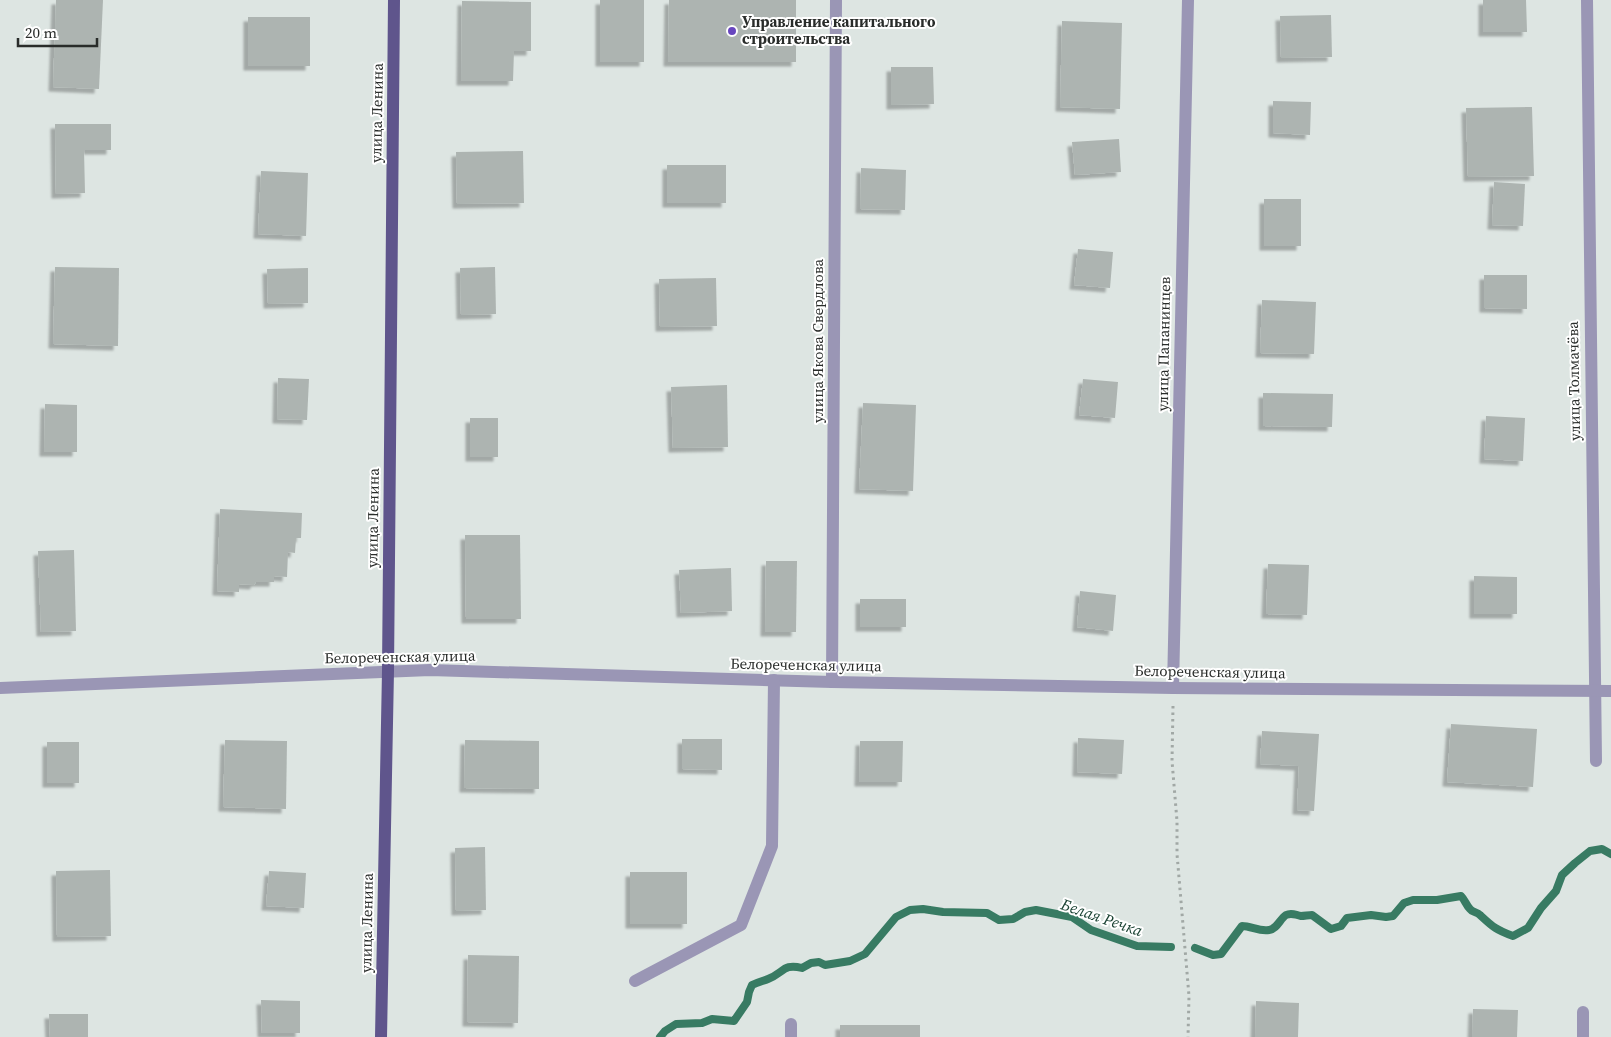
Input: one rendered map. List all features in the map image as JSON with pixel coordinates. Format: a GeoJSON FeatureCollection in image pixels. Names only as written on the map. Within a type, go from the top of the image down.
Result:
{"type":"FeatureCollection","features":[{"type":"Feature","properties":{"kind":"main road","name":"улица Ленина"},"geometry":{"type":"LineString","coordinates":[[381,1037],[388,671],[394,0]]}},
{"type":"Feature","properties":{"kind":"street","name":"улица Якова Свердлова"},"geometry":{"type":"LineString","coordinates":[[832,682],[836,0]]}},
{"type":"Feature","properties":{"kind":"street","name":"улица Папанинцев"},"geometry":{"type":"LineString","coordinates":[[1173,688],[1188,0]]}},
{"type":"Feature","properties":{"kind":"street","name":"улица Толмачёва"},"geometry":{"type":"LineString","coordinates":[[1587,0],[1596,761]]}},
{"type":"Feature","properties":{"kind":"street","name":"Белореченская улица"},"geometry":{"type":"LineString","coordinates":[[0,688],[430,670],[832,682],[1173,688],[1611,691]]}},
{"type":"Feature","properties":{"kind":"street"},"geometry":{"type":"LineString","coordinates":[[635,982],[741,925],[772,846],[774,680]]}},
{"type":"Feature","properties":{"kind":"street"},"geometry":{"type":"LineString","coordinates":[[1583,1012],[1583,1037]]}},
{"type":"Feature","properties":{"kind":"path"},"geometry":{"type":"LineString","coordinates":[[1173,688],[1172,761],[1188,996],[1188,1037]]}},
{"type":"Feature","properties":{"kind":"building"},"geometry":{"type":"Polygon","coordinates":[[[56,0],[103,0],[99,89],[53,87],[56,0]]]}},
{"type":"Feature","properties":{"kind":"building"},"geometry":{"type":"Polygon","coordinates":[[[600,0],[644,0],[644,62],[600,62],[600,0]]]}},
{"type":"Feature","properties":{"kind":"building","name":"Управление капитального строительства"},"geometry":{"type":"Polygon","coordinates":[[[669,0],[796,0],[796,62],[668,62],[669,0]]]}},
{"type":"Feature","properties":{"kind":"building"},"geometry":{"type":"Polygon","coordinates":[[[1483,0],[1526,0],[1527,32],[1483,32],[1483,0]]]}},
{"type":"Feature","properties":{"kind":"building"},"geometry":{"type":"Polygon","coordinates":[[[462,1],[531,2],[531,51],[514,51],[513,81],[461,81],[462,1]]]}},
{"type":"Feature","properties":{"kind":"building"},"geometry":{"type":"Polygon","coordinates":[[[1331,15],[1332,57],[1281,58],[1280,16],[1331,15]]]}},
{"type":"Feature","properties":{"kind":"building"},"geometry":{"type":"Polygon","coordinates":[[[248,17],[310,17],[310,66],[248,66],[248,17]]]}},
{"type":"Feature","properties":{"kind":"building"},"geometry":{"type":"Polygon","coordinates":[[[1062,21],[1122,23],[1120,109],[1060,107],[1062,21]]]}},
{"type":"Feature","properties":{"kind":"building"},"geometry":{"type":"Polygon","coordinates":[[[891,67],[933,67],[934,104],[891,105],[891,67]]]}},
{"type":"Feature","properties":{"kind":"building"},"geometry":{"type":"Polygon","coordinates":[[[1273,101],[1311,102],[1310,135],[1273,133],[1273,101]]]}},
{"type":"Feature","properties":{"kind":"building"},"geometry":{"type":"Polygon","coordinates":[[[1532,107],[1534,176],[1468,177],[1466,108],[1532,107]]]}},
{"type":"Feature","properties":{"kind":"building"},"geometry":{"type":"Polygon","coordinates":[[[55,124],[111,124],[111,150],[84,150],[85,193],[56,194],[55,124]]]}},
{"type":"Feature","properties":{"kind":"building"},"geometry":{"type":"Polygon","coordinates":[[[1119,139],[1121,172],[1075,175],[1072,142],[1119,139]]]}},
{"type":"Feature","properties":{"kind":"building"},"geometry":{"type":"Polygon","coordinates":[[[523,151],[524,203],[457,204],[456,152],[523,151]]]}},
{"type":"Feature","properties":{"kind":"building"},"geometry":{"type":"Polygon","coordinates":[[[667,165],[726,165],[726,203],[667,203],[667,165]]]}},
{"type":"Feature","properties":{"kind":"building"},"geometry":{"type":"Polygon","coordinates":[[[861,168],[906,170],[905,210],[860,209],[861,168]]]}},
{"type":"Feature","properties":{"kind":"building"},"geometry":{"type":"Polygon","coordinates":[[[261,171],[308,173],[306,236],[258,234],[261,171]]]}},
{"type":"Feature","properties":{"kind":"building"},"geometry":{"type":"Polygon","coordinates":[[[1494,182],[1525,184],[1523,226],[1492,225],[1494,182]]]}},
{"type":"Feature","properties":{"kind":"building"},"geometry":{"type":"Polygon","coordinates":[[[1264,199],[1301,199],[1301,246],[1264,246],[1264,199]]]}},
{"type":"Feature","properties":{"kind":"building"},"geometry":{"type":"Polygon","coordinates":[[[1078,249],[1113,252],[1110,288],[1074,285],[1078,249]]]}},
{"type":"Feature","properties":{"kind":"building"},"geometry":{"type":"Polygon","coordinates":[[[55,267],[119,268],[118,346],[53,344],[55,267]]]}},
{"type":"Feature","properties":{"kind":"building"},"geometry":{"type":"Polygon","coordinates":[[[495,267],[496,314],[461,315],[460,268],[495,267]]]}},
{"type":"Feature","properties":{"kind":"building"},"geometry":{"type":"Polygon","coordinates":[[[308,268],[308,303],[268,304],[267,269],[308,268]]]}},
{"type":"Feature","properties":{"kind":"building"},"geometry":{"type":"Polygon","coordinates":[[[1484,275],[1527,275],[1527,309],[1484,308],[1484,275]]]}},
{"type":"Feature","properties":{"kind":"building"},"geometry":{"type":"Polygon","coordinates":[[[716,278],[717,326],[660,327],[659,279],[716,278]]]}},
{"type":"Feature","properties":{"kind":"building"},"geometry":{"type":"Polygon","coordinates":[[[1262,300],[1316,302],[1314,354],[1260,353],[1262,300]]]}},
{"type":"Feature","properties":{"kind":"building"},"geometry":{"type":"Polygon","coordinates":[[[278,378],[309,379],[307,420],[277,419],[278,378]]]}},
{"type":"Feature","properties":{"kind":"building"},"geometry":{"type":"Polygon","coordinates":[[[1083,379],[1118,382],[1115,418],[1079,415],[1083,379]]]}},
{"type":"Feature","properties":{"kind":"building"},"geometry":{"type":"Polygon","coordinates":[[[727,385],[728,447],[673,448],[671,387],[727,385]]]}},
{"type":"Feature","properties":{"kind":"building"},"geometry":{"type":"Polygon","coordinates":[[[1263,393],[1333,394],[1332,427],[1263,426],[1263,393]]]}},
{"type":"Feature","properties":{"kind":"building"},"geometry":{"type":"Polygon","coordinates":[[[863,403],[916,405],[913,491],[859,489],[863,403]]]}},
{"type":"Feature","properties":{"kind":"building"},"geometry":{"type":"Polygon","coordinates":[[[45,404],[77,405],[77,452],[44,452],[45,404]]]}},
{"type":"Feature","properties":{"kind":"building"},"geometry":{"type":"Polygon","coordinates":[[[1486,416],[1525,418],[1523,461],[1484,459],[1486,416]]]}},
{"type":"Feature","properties":{"kind":"building"},"geometry":{"type":"Polygon","coordinates":[[[470,418],[498,418],[498,457],[470,457],[470,418]]]}},
{"type":"Feature","properties":{"kind":"building"},"geometry":{"type":"Polygon","coordinates":[[[220,509],[302,513],[301,538],[296,538],[295,553],[288,552],[287,577],[274,576],[274,582],[256,582],[254,585],[239,584],[239,592],[217,591],[220,509]]]}},
{"type":"Feature","properties":{"kind":"building"},"geometry":{"type":"Polygon","coordinates":[[[465,535],[520,535],[521,619],[466,619],[465,535]]]}},
{"type":"Feature","properties":{"kind":"building"},"geometry":{"type":"Polygon","coordinates":[[[74,550],[76,631],[41,632],[38,551],[74,550]]]}},
{"type":"Feature","properties":{"kind":"building"},"geometry":{"type":"Polygon","coordinates":[[[766,561],[797,561],[796,632],[765,632],[766,561]]]}},
{"type":"Feature","properties":{"kind":"building"},"geometry":{"type":"Polygon","coordinates":[[[1268,564],[1309,565],[1307,615],[1266,614],[1268,564]]]}},
{"type":"Feature","properties":{"kind":"building"},"geometry":{"type":"Polygon","coordinates":[[[731,568],[732,611],[681,613],[679,570],[731,568]]]}},
{"type":"Feature","properties":{"kind":"building"},"geometry":{"type":"Polygon","coordinates":[[[1474,576],[1517,577],[1517,614],[1474,614],[1474,576]]]}},
{"type":"Feature","properties":{"kind":"building"},"geometry":{"type":"Polygon","coordinates":[[[1080,591],[1116,595],[1113,631],[1077,627],[1080,591]]]}},
{"type":"Feature","properties":{"kind":"building"},"geometry":{"type":"Polygon","coordinates":[[[860,599],[906,599],[906,627],[860,627],[860,599]]]}},
{"type":"Feature","properties":{"kind":"building"},"geometry":{"type":"Polygon","coordinates":[[[1451,724],[1537,729],[1533,787],[1447,782],[1451,724]]]}},
{"type":"Feature","properties":{"kind":"building"},"geometry":{"type":"Polygon","coordinates":[[[1262,731],[1319,734],[1314,811],[1297,810],[1299,766],[1260,764],[1262,731]]]}},
{"type":"Feature","properties":{"kind":"building"},"geometry":{"type":"Polygon","coordinates":[[[1078,738],[1124,740],[1122,774],[1077,772],[1078,738]]]}},
{"type":"Feature","properties":{"kind":"building"},"geometry":{"type":"Polygon","coordinates":[[[682,739],[722,739],[722,770],[682,769],[682,739]]]}},
{"type":"Feature","properties":{"kind":"building"},"geometry":{"type":"Polygon","coordinates":[[[225,740],[287,741],[286,809],[223,807],[225,740]]]}},
{"type":"Feature","properties":{"kind":"building"},"geometry":{"type":"Polygon","coordinates":[[[465,740],[539,741],[539,789],[464,788],[465,740]]]}},
{"type":"Feature","properties":{"kind":"building"},"geometry":{"type":"Polygon","coordinates":[[[860,741],[903,741],[902,782],[859,782],[860,741]]]}},
{"type":"Feature","properties":{"kind":"building"},"geometry":{"type":"Polygon","coordinates":[[[47,742],[79,742],[79,783],[47,783],[47,742]]]}},
{"type":"Feature","properties":{"kind":"building"},"geometry":{"type":"Polygon","coordinates":[[[485,847],[486,910],[456,911],[455,848],[485,847]]]}},
{"type":"Feature","properties":{"kind":"building"},"geometry":{"type":"Polygon","coordinates":[[[110,870],[111,936],[57,937],[56,871],[110,870]]]}},
{"type":"Feature","properties":{"kind":"building"},"geometry":{"type":"Polygon","coordinates":[[[269,871],[306,873],[304,908],[266,906],[269,871]]]}},
{"type":"Feature","properties":{"kind":"building"},"geometry":{"type":"Polygon","coordinates":[[[630,872],[687,872],[687,924],[630,924],[630,872]]]}},
{"type":"Feature","properties":{"kind":"building"},"geometry":{"type":"Polygon","coordinates":[[[468,955],[519,956],[518,1023],[467,1022],[468,955]]]}},
{"type":"Feature","properties":{"kind":"building"},"geometry":{"type":"Polygon","coordinates":[[[261,1000],[300,1001],[300,1033],[262,1033],[261,1000]]]}},
{"type":"Feature","properties":{"kind":"building"},"geometry":{"type":"Polygon","coordinates":[[[1256,1001],[1299,1003],[1298,1037],[1255,1037],[1256,1001]]]}},
{"type":"Feature","properties":{"kind":"building"},"geometry":{"type":"Polygon","coordinates":[[[1473,1009],[1518,1010],[1517,1037],[1472,1037],[1473,1009]]]}},
{"type":"Feature","properties":{"kind":"building"},"geometry":{"type":"Polygon","coordinates":[[[49,1014],[88,1014],[88,1037],[50,1037],[49,1014]]]}},
{"type":"Feature","properties":{"kind":"building"},"geometry":{"type":"Polygon","coordinates":[[[840,1025],[920,1025],[920,1037],[840,1037],[840,1025]]]}},
{"type":"Feature","properties":{"kind":"waterway","name":"Белая Речка"},"geometry":{"type":"LineString","coordinates":[[1195,948],[1213,955],[1221,954],[1242,926],[1269,930],[1274,928],[1286,915],[1290,914],[1312,915],[1331,929],[1341,926],[1347,918],[1371,915],[1393,916],[1404,903],[1413,900],[1437,900],[1461,896],[1471,910],[1479,914],[1495,928],[1513,936],[1528,928],[1541,908],[1556,891],[1562,875],[1575,863],[1590,851],[1602,849],[1611,854]]}},
{"type":"Feature","properties":{"kind":"waterway","name":"Белая Речка"},"geometry":{"type":"LineString","coordinates":[[660,1037],[665,1031],[676,1024],[702,1023],[712,1019],[734,1021],[747,1002],[752,985],[773,977],[787,968],[802,968],[811,963],[819,962],[825,965],[850,961],[865,954],[896,917],[910,910],[923,909],[943,912],[987,913],[999,920],[1013,919],[1025,912],[1036,910],[1072,917],[1091,930],[1137,946],[1171,947]]}},
{"type":"Feature","properties":{"kind":"place","name":"Управление капитального строительства"},"geometry":{"type":"Point","coordinates":[732,31]}}]}
